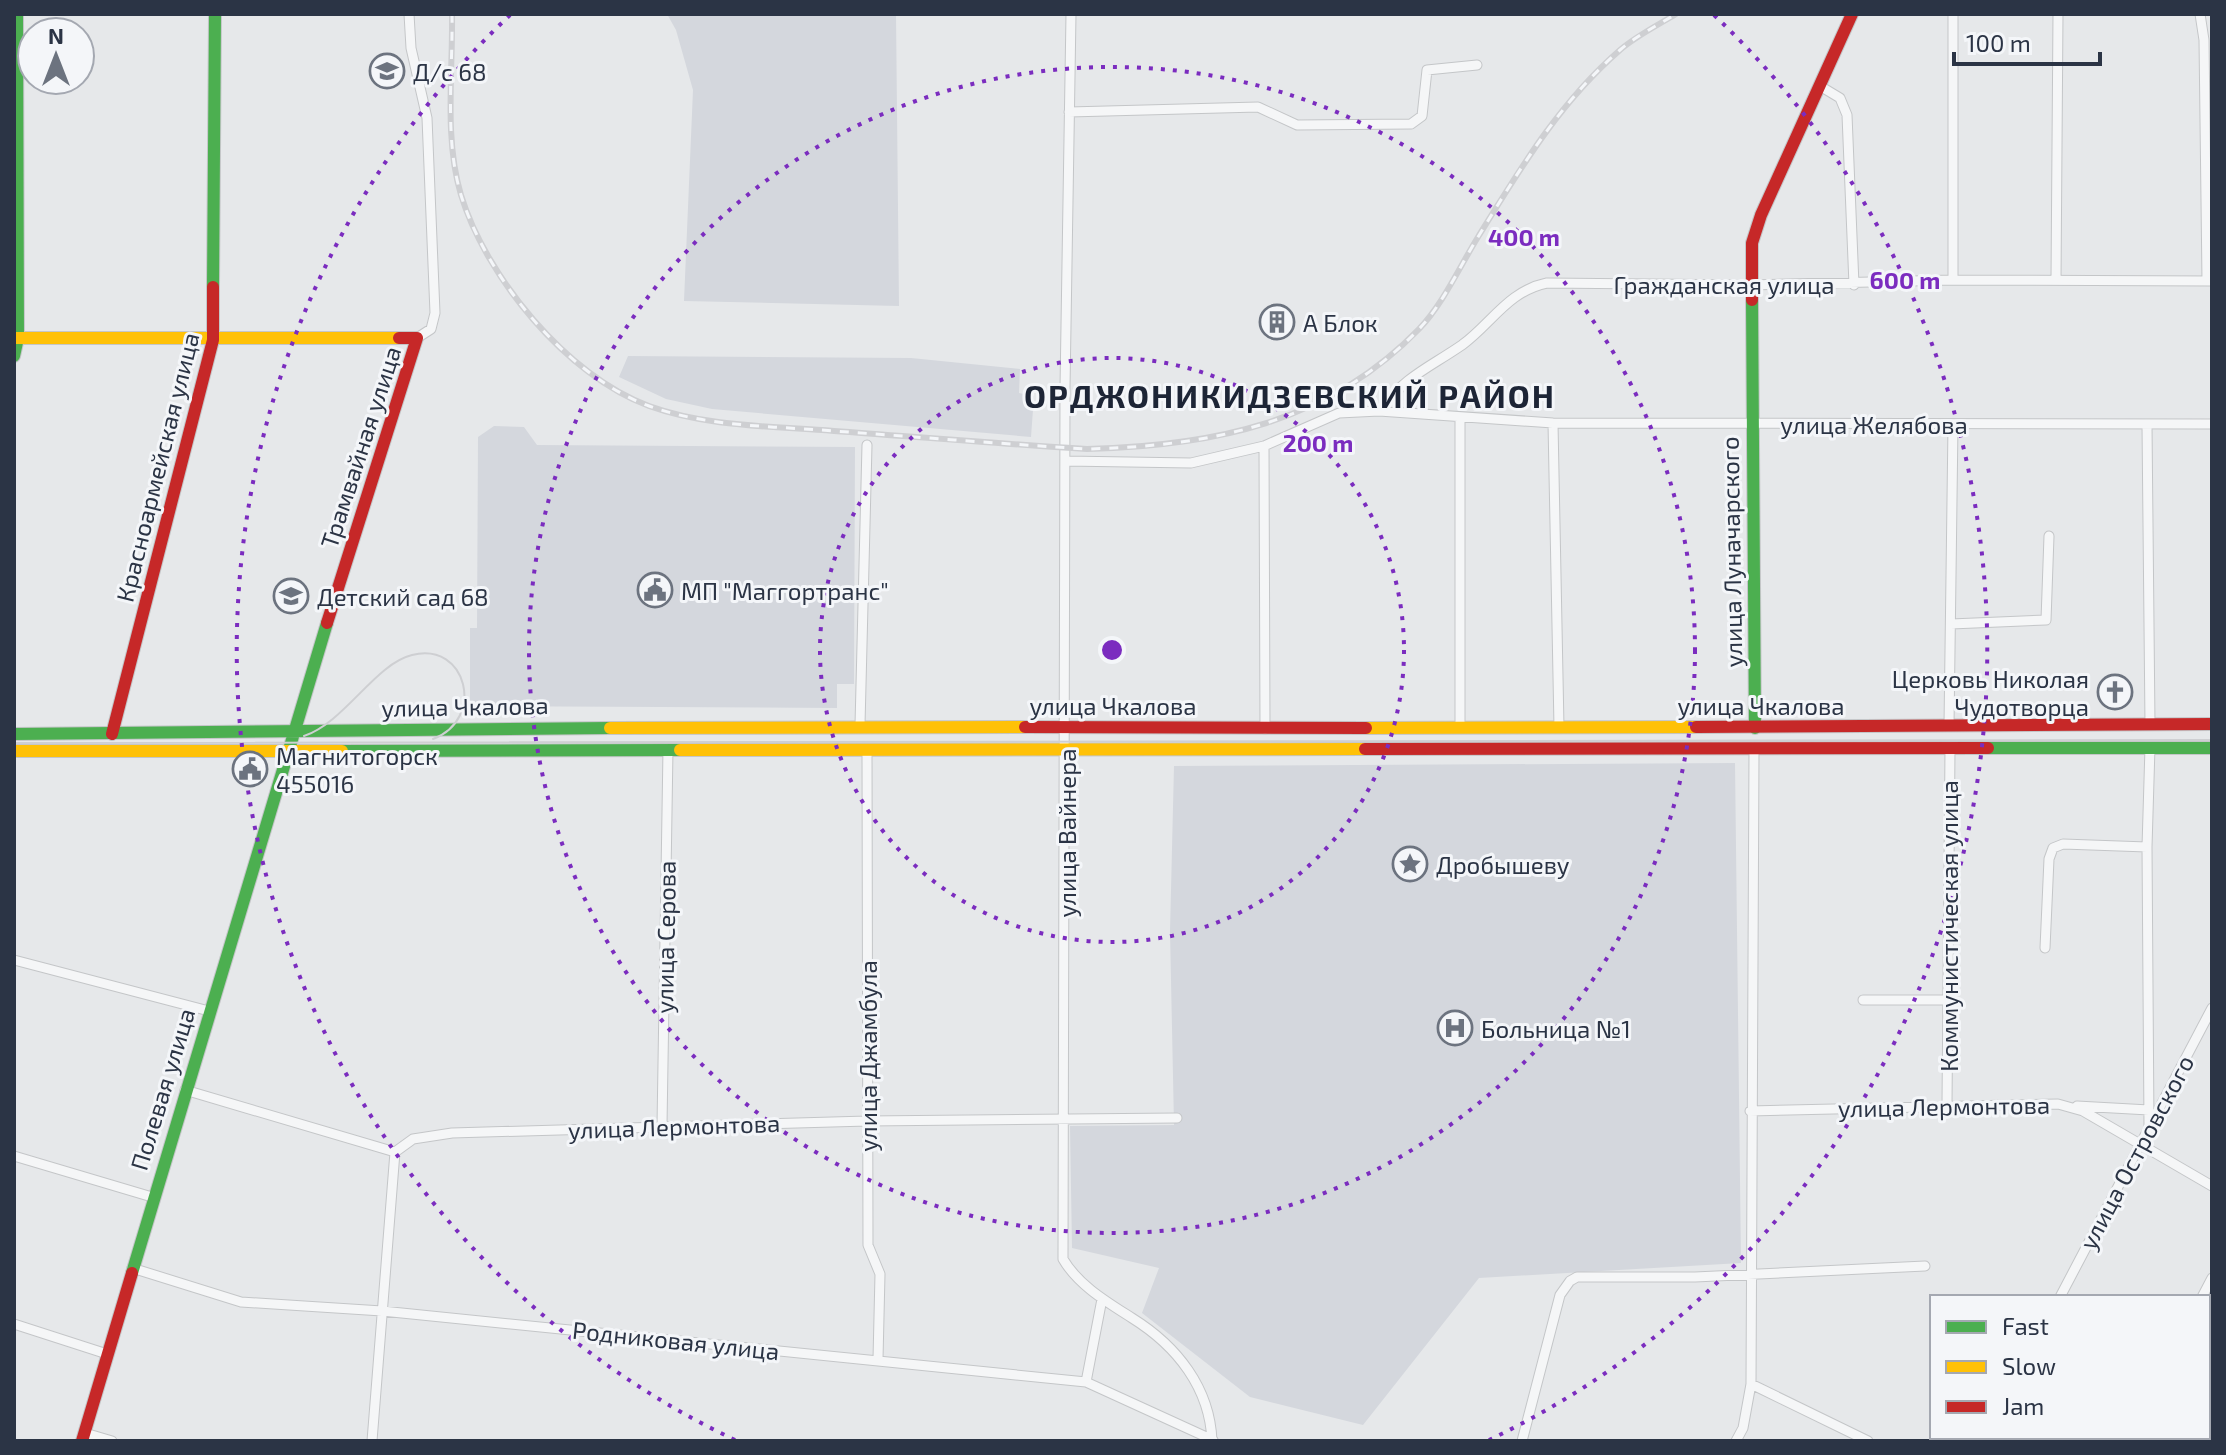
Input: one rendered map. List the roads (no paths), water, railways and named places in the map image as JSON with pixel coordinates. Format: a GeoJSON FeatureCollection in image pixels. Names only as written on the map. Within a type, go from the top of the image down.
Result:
{"type":"FeatureCollection","features":[{"type":"Feature","properties":{"kind":"main road"},"geometry":{"type":"LineString","coordinates":[[14,356],[17,14]]}},
{"type":"Feature","properties":{"kind":"main road","name":"Красноармейская улица"},"geometry":{"type":"LineString","coordinates":[[112,734],[213,340],[215,14]]}},
{"type":"Feature","properties":{"kind":"main road","name":"улица Луначарского"},"geometry":{"type":"LineString","coordinates":[[1754,751],[1752,243],[1761,215],[1852,14]]}},
{"type":"Feature","properties":{"kind":"main road"},"geometry":{"type":"LineString","coordinates":[[16,338],[417,338]]}},
{"type":"Feature","properties":{"kind":"main road","name":"Трамвайная улица"},"geometry":{"type":"LineString","coordinates":[[287,751],[417,338]]}},
{"type":"Feature","properties":{"kind":"main road","name":"улица Чкалова"},"geometry":{"type":"LineString","coordinates":[[14,734],[860,725],[1265,729],[2212,724]]}},
{"type":"Feature","properties":{"kind":"main road","name":"улица Чкалова"},"geometry":{"type":"LineString","coordinates":[[14,751],[668,749],[1066,752],[2212,748]]}},
{"type":"Feature","properties":{"kind":"main road","name":"Полевая улица"},"geometry":{"type":"LineString","coordinates":[[83,1437],[287,751]]}},
{"type":"Feature","properties":{"kind":"street","name":"Трамвайная улица"},"geometry":{"type":"LineString","coordinates":[[409,14],[411,48],[427,118],[435,313],[431,329],[417,338]]}},
{"type":"Feature","properties":{"kind":"street","name":"улица Вайнера"},"geometry":{"type":"LineString","coordinates":[[1071,14],[1063,1259],[1102,1299],[1162,1341],[1190,1371],[1205,1395],[1212,1441]]}},
{"type":"Feature","properties":{"kind":"street"},"geometry":{"type":"LineString","coordinates":[[1953,14],[1953,280]]}},
{"type":"Feature","properties":{"kind":"street"},"geometry":{"type":"LineString","coordinates":[[2056,280],[2058,14]]}},
{"type":"Feature","properties":{"kind":"street"},"geometry":{"type":"LineString","coordinates":[[2200,14],[2204,40],[2210,281]]}},
{"type":"Feature","properties":{"kind":"street"},"geometry":{"type":"LineString","coordinates":[[1069,112],[1258,107],[1297,125],[1411,124],[1422,116],[1427,70],[1477,65]]}},
{"type":"Feature","properties":{"kind":"street"},"geometry":{"type":"LineString","coordinates":[[1820,86],[1846,105],[1854,285]]}},
{"type":"Feature","properties":{"kind":"street","name":"Гражданская улица"},"geometry":{"type":"LineString","coordinates":[[1379,411],[1398,386],[1463,344],[1511,298],[1531,286],[1582,282],[1854,285],[1953,280],[2210,281]]}},
{"type":"Feature","properties":{"kind":"street","name":"улица Желябова"},"geometry":{"type":"LineString","coordinates":[[1066,461],[1191,463],[1264,446],[1339,413],[1379,411],[1460,419],[1553,423],[2212,424]]}},
{"type":"Feature","properties":{"kind":"street"},"geometry":{"type":"LineString","coordinates":[[1460,419],[1460,727]]}},
{"type":"Feature","properties":{"kind":"street"},"geometry":{"type":"LineString","coordinates":[[1553,423],[1559,727]]}},
{"type":"Feature","properties":{"kind":"street"},"geometry":{"type":"LineString","coordinates":[[1949,726],[1953,425]]}},
{"type":"Feature","properties":{"kind":"street"},"geometry":{"type":"LineString","coordinates":[[2147,425],[2150,724]]}},
{"type":"Feature","properties":{"kind":"street"},"geometry":{"type":"LineString","coordinates":[[860,725],[867,445]]}},
{"type":"Feature","properties":{"kind":"street"},"geometry":{"type":"LineString","coordinates":[[1264,446],[1265,729]]}},
{"type":"Feature","properties":{"kind":"street"},"geometry":{"type":"LineString","coordinates":[[1951,624],[2046,620],[2049,536]]}},
{"type":"Feature","properties":{"kind":"street"},"geometry":{"type":"LineString","coordinates":[[2149,1127],[2147,847],[2150,747]]}},
{"type":"Feature","properties":{"kind":"street","name":"улица Серова"},"geometry":{"type":"LineString","coordinates":[[662,1126],[668,749]]}},
{"type":"Feature","properties":{"kind":"street","name":"Коммунистическая улица"},"geometry":{"type":"LineString","coordinates":[[1947,1104],[1950,749]]}},
{"type":"Feature","properties":{"kind":"street","name":"улица Джамбула"},"geometry":{"type":"LineString","coordinates":[[867,750],[868,1245],[880,1274],[878,1359]]}},
{"type":"Feature","properties":{"kind":"street","name":"улица Луначарского"},"geometry":{"type":"LineString","coordinates":[[1736,1441],[1743,1428],[1751,1384],[1754,751]]}},
{"type":"Feature","properties":{"kind":"street"},"geometry":{"type":"LineString","coordinates":[[2045,948],[2049,859],[2053,848],[2063,844],[2147,847]]}},
{"type":"Feature","properties":{"kind":"street"},"geometry":{"type":"LineString","coordinates":[[14,960],[209,1011]]}},
{"type":"Feature","properties":{"kind":"street"},"geometry":{"type":"LineString","coordinates":[[1863,1000],[1947,1000]]}},
{"type":"Feature","properties":{"kind":"street","name":"улица Островского"},"geometry":{"type":"LineString","coordinates":[[2061,1295],[2212,1008]]}},
{"type":"Feature","properties":{"kind":"street"},"geometry":{"type":"LineString","coordinates":[[185,1090],[395,1152],[372,1441]]}},
{"type":"Feature","properties":{"kind":"street","name":"улица Лермонтова"},"geometry":{"type":"LineString","coordinates":[[1750,1111],[1947,1104],[2070,1106],[2212,1186]]}},
{"type":"Feature","properties":{"kind":"street"},"geometry":{"type":"LineString","coordinates":[[2070,1106],[2149,1110]]}},
{"type":"Feature","properties":{"kind":"street","name":"улица Лермонтова"},"geometry":{"type":"LineString","coordinates":[[395,1152],[413,1139],[452,1133],[867,1121],[1177,1118]]}},
{"type":"Feature","properties":{"kind":"street"},"geometry":{"type":"LineString","coordinates":[[14,1156],[152,1197]]}},
{"type":"Feature","properties":{"kind":"street"},"geometry":{"type":"LineString","coordinates":[[1522,1441],[1560,1295],[1570,1281],[1586,1276],[1695,1277],[1925,1266]]}},
{"type":"Feature","properties":{"kind":"street","name":"Родниковая улица"},"geometry":{"type":"LineString","coordinates":[[132,1268],[187,1288],[241,1302],[382,1311],[1086,1382],[1212,1441]]}},
{"type":"Feature","properties":{"kind":"street"},"geometry":{"type":"LineString","coordinates":[[1086,1382],[1102,1299]]}},
{"type":"Feature","properties":{"kind":"street"},"geometry":{"type":"LineString","coordinates":[[14,1324],[107,1354]]}},
{"type":"Feature","properties":{"kind":"street"},"geometry":{"type":"LineString","coordinates":[[1751,1384],[1868,1441]]}},
{"type":"Feature","properties":{"kind":"street"},"geometry":{"type":"LineString","coordinates":[[83,1437],[112,1441]]}},
{"type":"Feature","properties":{"kind":"tram line"},"geometry":{"type":"LineString","coordinates":[[304,736],[333,719],[398,660],[412,655],[431,654],[446,659],[457,670],[463,684],[464,700],[460,715],[450,729],[433,739]]}},
{"type":"Feature","properties":{"kind":"tram line"},"geometry":{"type":"LineString","coordinates":[[14,743],[2212,740]]}},
{"type":"Feature","properties":{"kind":"railway"},"geometry":{"type":"LineString","coordinates":[[452,14],[450,105],[453,151],[461,195],[473,226],[489,258],[534,320],[560,348],[618,392],[671,413],[717,422],[1087,449],[1179,442],[1266,423],[1346,387],[1384,361],[1419,329],[1436,308],[1525,162],[1578,92],[1626,45],[1676,14]]}},
{"type":"Feature","properties":{"kind":"place","name":"Д/с 68"},"geometry":{"type":"Point","coordinates":[387,71]}},
{"type":"Feature","properties":{"kind":"place","name":"А Блок"},"geometry":{"type":"Point","coordinates":[1277,322]}},
{"type":"Feature","properties":{"kind":"place","name":"МП \"Маггортранс\""},"geometry":{"type":"Point","coordinates":[655,590]}},
{"type":"Feature","properties":{"kind":"place","name":"Детский сад 68"},"geometry":{"type":"Point","coordinates":[291,596]}},
{"type":"Feature","properties":{"kind":"place","name":"Церковь Николая Чудотворца"},"geometry":{"type":"Point","coordinates":[2115,692]}},
{"type":"Feature","properties":{"kind":"place","name":"Магнитогорск 455016"},"geometry":{"type":"Point","coordinates":[250,769]}},
{"type":"Feature","properties":{"kind":"place","name":"Дробышеву"},"geometry":{"type":"Point","coordinates":[1410,864]}},
{"type":"Feature","properties":{"kind":"place","name":"Больница №1"},"geometry":{"type":"Point","coordinates":[1455,1028]}},
{"type":"Feature","properties":{"kind":"district","name":"ОРДЖОНИКИДЗЕВСКИЙ РАЙОН"},"geometry":{"type":"Point","coordinates":[1290,395]}}]}
